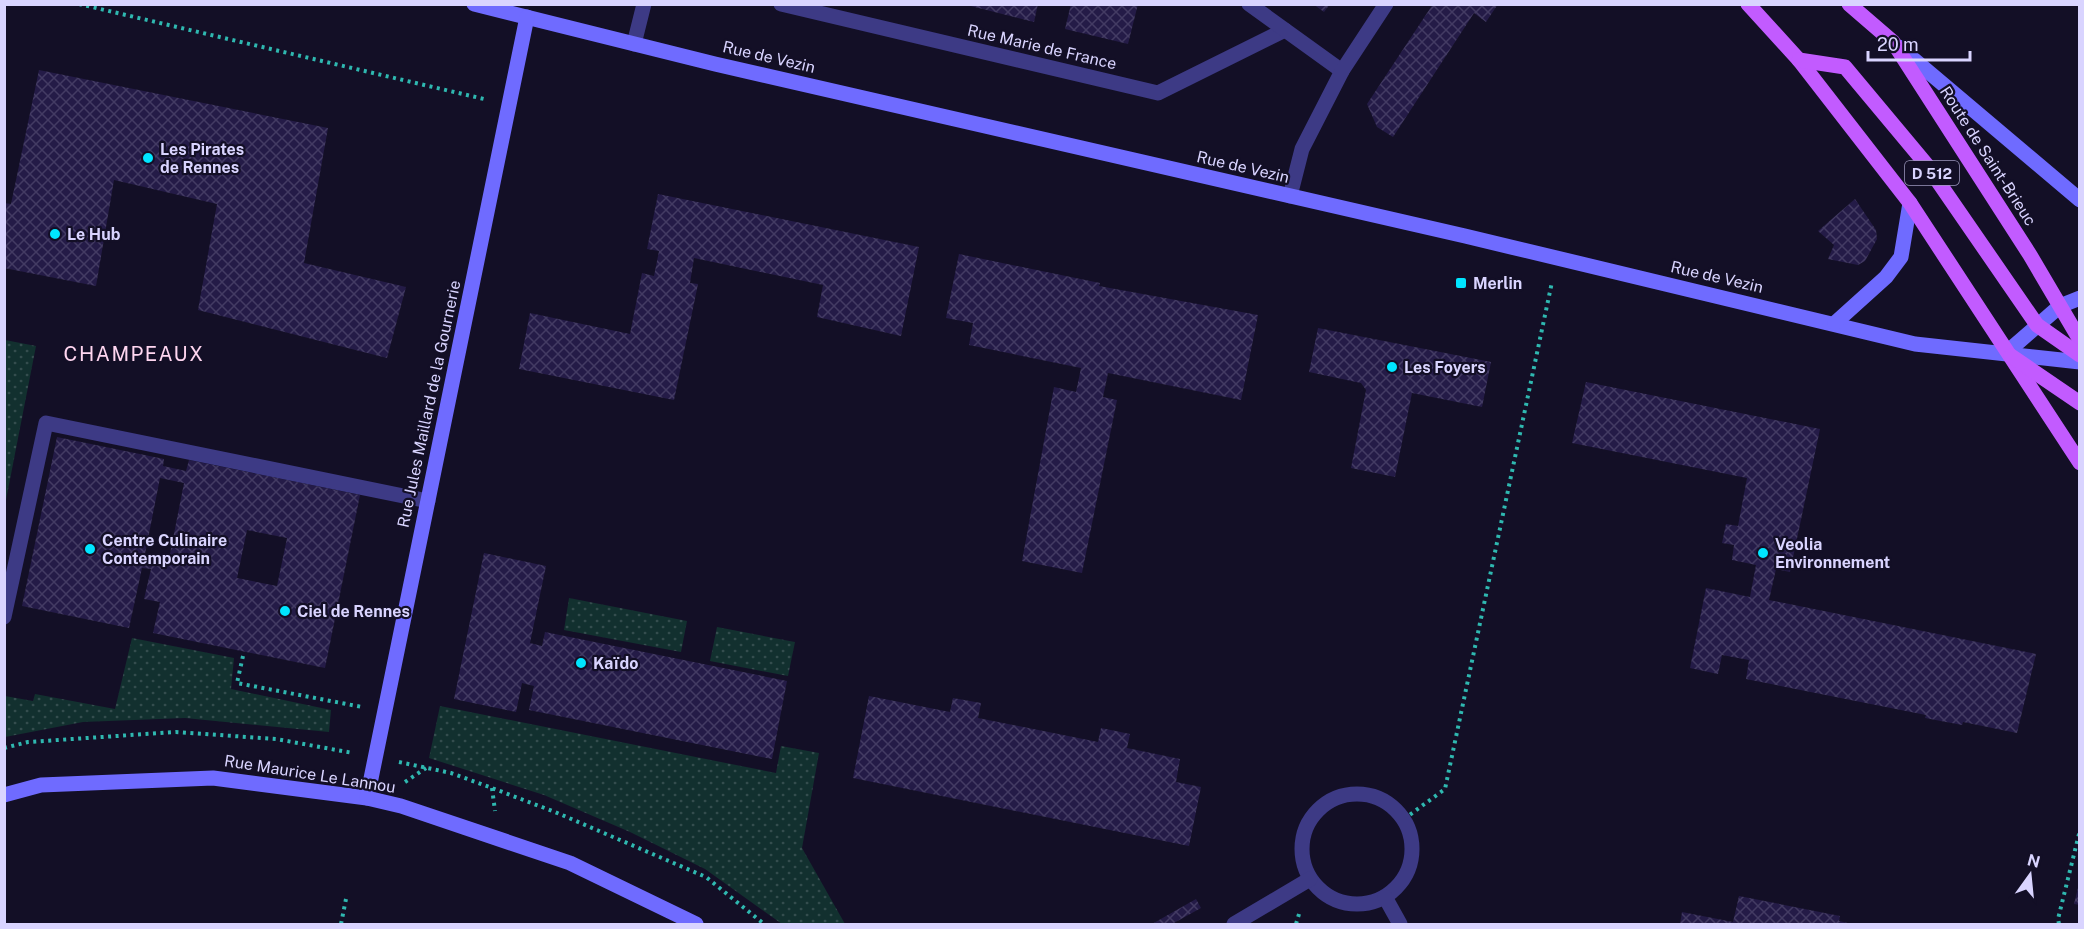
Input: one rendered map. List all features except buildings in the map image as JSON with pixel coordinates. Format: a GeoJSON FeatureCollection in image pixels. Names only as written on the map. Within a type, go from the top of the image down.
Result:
{"type":"FeatureCollection","features":[{"type":"Feature","properties":{"kind":"main road","name":"Rue de Vezin"},"geometry":{"type":"LineString","coordinates":[[474,4],[634,44],[1835,323],[1915,344],[2079,363]]}},
{"type":"Feature","properties":{"kind":"main road","name":"D 512"},"geometry":{"type":"LineString","coordinates":[[1748,4],[1799,60],[1910,203],[2006,353]]}},
{"type":"Feature","properties":{"kind":"main road","name":"Route de Saint-Brieuc"},"geometry":{"type":"LineString","coordinates":[[1849,4],[1893,42],[2060,306],[2079,340]]}},
{"type":"Feature","properties":{"kind":"main road","name":"Rue Jules Maillard de la Gournerie"},"geometry":{"type":"LineString","coordinates":[[367,798],[526,17]]}},
{"type":"Feature","properties":{"kind":"main road"},"geometry":{"type":"LineString","coordinates":[[1893,42],[2079,200]]}},
{"type":"Feature","properties":{"kind":"main road","name":"D 512"},"geometry":{"type":"LineString","coordinates":[[1799,60],[1845,67],[1926,164],[2037,325],[2079,355]]}},
{"type":"Feature","properties":{"kind":"main road"},"geometry":{"type":"LineString","coordinates":[[1835,323],[1886,277],[1901,257],[1910,203]]}},
{"type":"Feature","properties":{"kind":"main road"},"geometry":{"type":"LineString","coordinates":[[2006,353],[2060,306],[2079,298]]}},
{"type":"Feature","properties":{"kind":"main road"},"geometry":{"type":"LineString","coordinates":[[2006,353],[2079,403]]}},
{"type":"Feature","properties":{"kind":"main road"},"geometry":{"type":"LineString","coordinates":[[2006,353],[2079,463]]}},
{"type":"Feature","properties":{"kind":"main road","name":"Rue Maurice Le Lannou"},"geometry":{"type":"LineString","coordinates":[[4,795],[41,785],[213,778],[367,798],[401,806],[570,863],[696,924]]}},
{"type":"Feature","properties":{"kind":"street"},"geometry":{"type":"LineString","coordinates":[[634,44],[644,4]]}},
{"type":"Feature","properties":{"kind":"street","name":"Rue Marie de France"},"geometry":{"type":"LineString","coordinates":[[781,4],[1158,93],[1285,30]]}},
{"type":"Feature","properties":{"kind":"street"},"geometry":{"type":"LineString","coordinates":[[1249,4],[1342,71]]}},
{"type":"Feature","properties":{"kind":"street"},"geometry":{"type":"LineString","coordinates":[[1290,196],[1302,149],[1342,71],[1386,4]]}},
{"type":"Feature","properties":{"kind":"street"},"geometry":{"type":"LineString","coordinates":[[4,618],[46,423],[428,501]]}},
{"type":"Feature","properties":{"kind":"street"},"geometry":{"type":"LineString","coordinates":[[1353,794],[1371,795],[1385,802],[1404,819],[1410,832],[1412,859],[1406,874],[1385,897],[1370,904],[1353,905],[1336,901],[1322,892],[1310,879],[1303,866],[1301,851],[1303,835],[1308,821],[1320,807],[1335,798],[1353,794]]}},
{"type":"Feature","properties":{"kind":"street"},"geometry":{"type":"LineString","coordinates":[[1234,924],[1310,879]]}},
{"type":"Feature","properties":{"kind":"street"},"geometry":{"type":"LineString","coordinates":[[1385,897],[1400,924]]}},
{"type":"Feature","properties":{"kind":"path"},"geometry":{"type":"LineString","coordinates":[[79,4],[508,105]]}},
{"type":"Feature","properties":{"kind":"path"},"geometry":{"type":"LineString","coordinates":[[1404,819],[1445,789],[1557,258]]}},
{"type":"Feature","properties":{"kind":"path"},"geometry":{"type":"LineString","coordinates":[[243,656],[237,683],[385,712]]}},
{"type":"Feature","properties":{"kind":"path"},"geometry":{"type":"LineString","coordinates":[[4,748],[28,742],[176,732],[276,739],[375,757]]}},
{"type":"Feature","properties":{"kind":"path"},"geometry":{"type":"LineString","coordinates":[[427,768],[451,773],[555,812],[706,877],[764,924]]}},
{"type":"Feature","properties":{"kind":"path"},"geometry":{"type":"LineString","coordinates":[[2060,924],[2058,919],[2079,830]]}},
{"type":"Feature","properties":{"kind":"path"},"geometry":{"type":"LineString","coordinates":[[341,924],[346,899]]}},
{"type":"Feature","properties":{"kind":"green space"},"geometry":{"type":"Polygon","coordinates":[[[4,340],[36,346],[5,505],[4,340]]]}},
{"type":"Feature","properties":{"kind":"green space"},"geometry":{"type":"Polygon","coordinates":[[[569,598],[687,621],[681,652],[564,630],[569,598]]]}},
{"type":"Feature","properties":{"kind":"green space"},"geometry":{"type":"Polygon","coordinates":[[[717,627],[795,642],[788,676],[710,661],[717,627]]]}},
{"type":"Feature","properties":{"kind":"green space"},"geometry":{"type":"Polygon","coordinates":[[[132,638],[234,658],[231,689],[331,710],[329,732],[185,718],[83,722],[5,737],[5,696],[33,701],[35,694],[115,709],[132,638]]]}},
{"type":"Feature","properties":{"kind":"green space"},"geometry":{"type":"Polygon","coordinates":[[[440,706],[776,773],[781,746],[819,753],[802,848],[845,924],[782,924],[705,869],[630,832],[544,795],[429,758],[440,706]]]}},
{"type":"Feature","properties":{"kind":"place","name":"Les Pirates de Rennes"},"geometry":{"type":"Point","coordinates":[148,158]}},
{"type":"Feature","properties":{"kind":"place","name":"Le Hub"},"geometry":{"type":"Point","coordinates":[55,234]}},
{"type":"Feature","properties":{"kind":"place","name":"Merlin"},"geometry":{"type":"Point","coordinates":[1461,283]}},
{"type":"Feature","properties":{"kind":"place","name":"Les Foyers"},"geometry":{"type":"Point","coordinates":[1392,367]}},
{"type":"Feature","properties":{"kind":"place","name":"Centre Culinaire Contemporain"},"geometry":{"type":"Point","coordinates":[90,549]}},
{"type":"Feature","properties":{"kind":"place","name":"Veolia Environnement"},"geometry":{"type":"Point","coordinates":[1763,553]}},
{"type":"Feature","properties":{"kind":"place","name":"Ciel de Rennes"},"geometry":{"type":"Point","coordinates":[285,611]}},
{"type":"Feature","properties":{"kind":"place","name":"Kaïdo"},"geometry":{"type":"Point","coordinates":[581,663]}},
{"type":"Feature","properties":{"kind":"district","name":"CHAMPEAUX"},"geometry":{"type":"Point","coordinates":[134,354]}}]}
